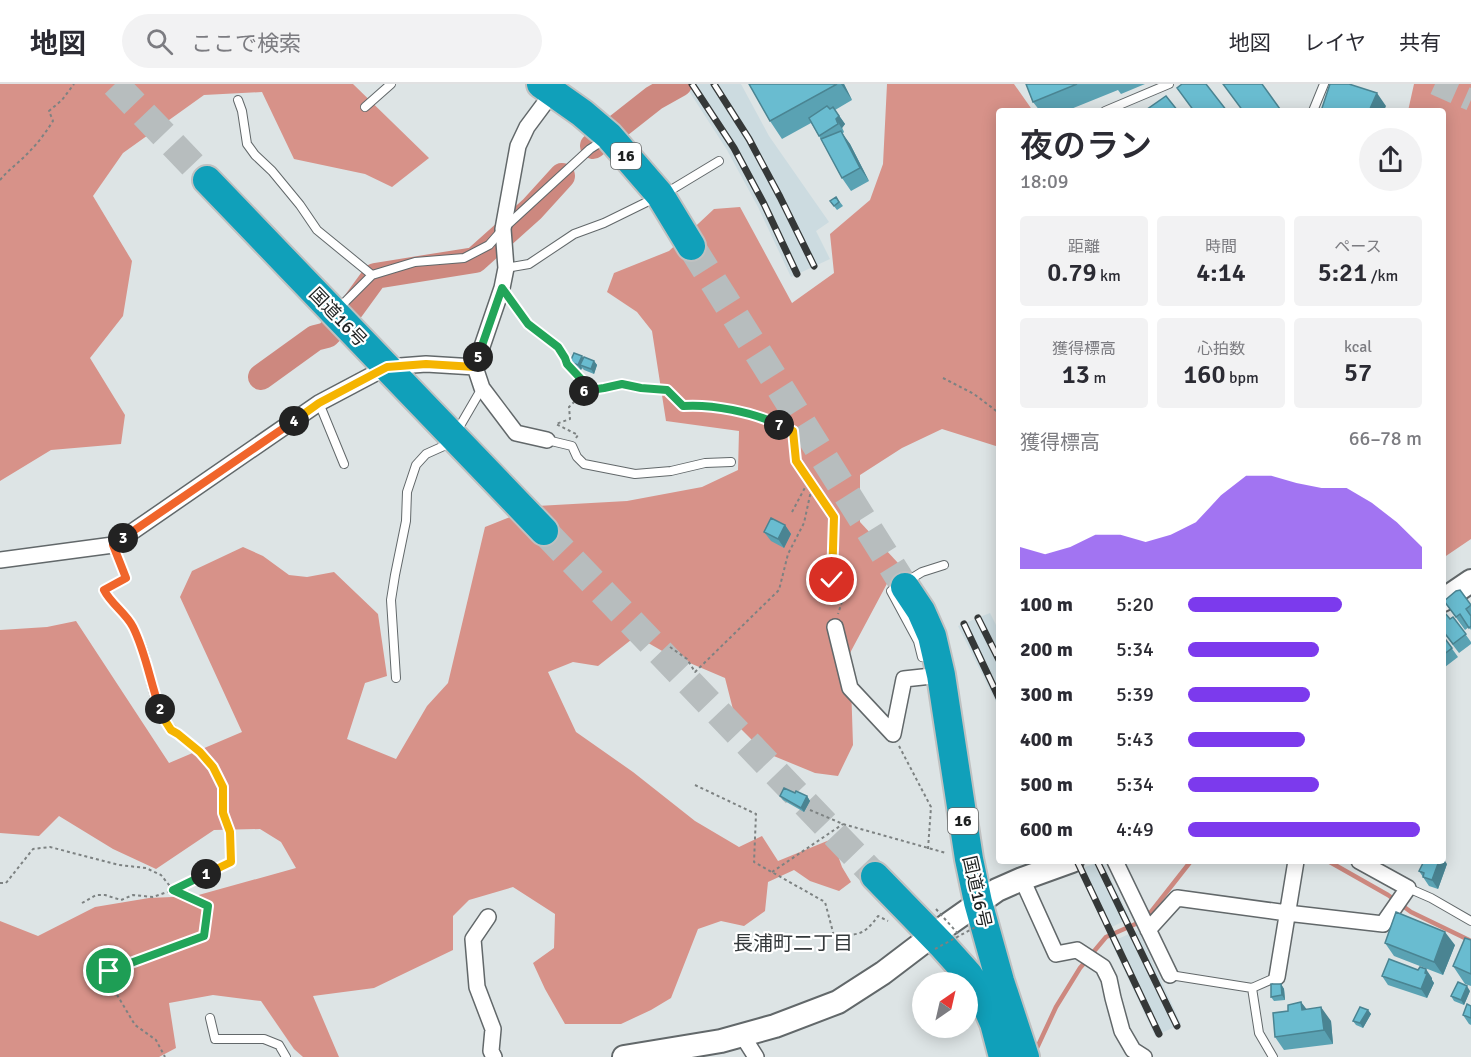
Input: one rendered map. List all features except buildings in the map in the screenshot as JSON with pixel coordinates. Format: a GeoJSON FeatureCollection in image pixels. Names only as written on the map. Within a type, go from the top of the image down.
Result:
{"type":"FeatureCollection","features":[{"type":"Feature","properties":{"kind":"highway","name":"16"},"geometry":{"type":"LineString","coordinates":[[554,89],[609,136],[660,195],[691,246]]}},
{"type":"Feature","properties":{"kind":"highway","name":"国道16号"},"geometry":{"type":"LineString","coordinates":[[207,180],[544,531]]}},
{"type":"Feature","properties":{"kind":"highway","name":"国道16号"},"geometry":{"type":"LineString","coordinates":[[905,587],[921,611],[932,636],[934,675],[969,859],[986,910],[1000,981],[1025,1057]]}},
{"type":"Feature","properties":{"kind":"highway"},"geometry":{"type":"LineString","coordinates":[[875,876],[941,932],[982,996],[994,1023]]}},
{"type":"Feature","properties":{"kind":"highway"},"geometry":{"type":"LineString","coordinates":[[986,910],[969,913],[966,926],[991,1007],[1003,1057]]}},
{"type":"Feature","properties":{"kind":"street"},"geometry":{"type":"LineString","coordinates":[[547,440],[516,433],[482,388],[475,367],[502,288],[506,268],[503,229],[518,146],[527,127],[554,89]]}},
{"type":"Feature","properties":{"kind":"street"},"geometry":{"type":"LineString","coordinates":[[0,560],[113,545],[319,403],[387,367],[426,364],[475,367]]}},
{"type":"Feature","properties":{"kind":"street"},"geometry":{"type":"LineString","coordinates":[[1446,598],[1471,581]]}},
{"type":"Feature","properties":{"kind":"street"},"geometry":{"type":"LineString","coordinates":[[835,627],[850,688],[893,734]]}},
{"type":"Feature","properties":{"kind":"street"},"geometry":{"type":"LineString","coordinates":[[893,734],[904,679],[934,675]]}},
{"type":"Feature","properties":{"kind":"street"},"geometry":{"type":"LineString","coordinates":[[631,1056],[721,1041],[776,1026],[838,1002],[941,932],[986,910],[997,890],[1064,864]]}},
{"type":"Feature","properties":{"kind":"street"},"geometry":{"type":"LineString","coordinates":[[1116,864],[1170,975]]}},
{"type":"Feature","properties":{"kind":"street"},"geometry":{"type":"LineString","coordinates":[[1277,977],[1295,864]]}},
{"type":"Feature","properties":{"kind":"street"},"geometry":{"type":"LineString","coordinates":[[1148,930],[1177,898],[1383,924],[1408,888],[1364,864]]}},
{"type":"Feature","properties":{"kind":"street"},"geometry":{"type":"LineString","coordinates":[[1022,879],[1056,954],[1077,950],[1103,967],[1109,979],[1122,1031],[1133,1050],[1144,1057]]}},
{"type":"Feature","properties":{"kind":"street"},"geometry":{"type":"LineString","coordinates":[[488,916],[473,939],[477,987],[493,1029],[491,1051],[494,1057]]}},
{"type":"Feature","properties":{"kind":"street"},"geometry":{"type":"LineString","coordinates":[[742,1035],[756,1057]]}},
{"type":"Feature","properties":{"kind":"lane"},"geometry":{"type":"LineString","coordinates":[[365,107],[391,84]]}},
{"type":"Feature","properties":{"kind":"lane"},"geometry":{"type":"LineString","coordinates":[[1113,108],[1169,84]]}},
{"type":"Feature","properties":{"kind":"lane"},"geometry":{"type":"LineString","coordinates":[[1314,108],[1324,84]]}},
{"type":"Feature","properties":{"kind":"lane"},"geometry":{"type":"LineString","coordinates":[[238,100],[247,144],[255,155],[272,171],[317,230],[372,275]]}},
{"type":"Feature","properties":{"kind":"lane"},"geometry":{"type":"LineString","coordinates":[[334,313],[372,275],[416,262],[464,258],[489,244],[590,149],[609,136]]}},
{"type":"Feature","properties":{"kind":"lane"},"geometry":{"type":"LineString","coordinates":[[506,268],[529,264],[574,234],[604,223],[660,195],[719,161]]}},
{"type":"Feature","properties":{"kind":"lane"},"geometry":{"type":"LineString","coordinates":[[396,678],[391,600],[406,521],[407,492],[416,465],[426,454],[446,445],[453,437],[482,388]]}},
{"type":"Feature","properties":{"kind":"lane"},"geometry":{"type":"LineString","coordinates":[[319,403],[344,464]]}},
{"type":"Feature","properties":{"kind":"lane"},"geometry":{"type":"LineString","coordinates":[[547,440],[572,446],[577,457],[584,464],[635,474],[671,471],[705,463],[731,462]]}},
{"type":"Feature","properties":{"kind":"lane"},"geometry":{"type":"LineString","coordinates":[[113,545],[126,578],[104,590],[107,597],[132,624],[143,650],[164,719],[171,730],[178,734]]}},
{"type":"Feature","properties":{"kind":"lane"},"geometry":{"type":"LineString","coordinates":[[934,675],[891,591],[922,572],[944,565]]}},
{"type":"Feature","properties":{"kind":"lane"},"geometry":{"type":"LineString","coordinates":[[1408,888],[1431,898],[1471,921]]}},
{"type":"Feature","properties":{"kind":"lane"},"geometry":{"type":"LineString","coordinates":[[1170,975],[1252,988],[1277,977]]}},
{"type":"Feature","properties":{"kind":"lane"},"geometry":{"type":"LineString","coordinates":[[1252,988],[1259,1033],[1273,1057]]}},
{"type":"Feature","properties":{"kind":"lane"},"geometry":{"type":"LineString","coordinates":[[210,1018],[216,1039],[264,1039],[279,1045],[286,1057]]}},
{"type":"Feature","properties":{"kind":"path"},"geometry":{"type":"LineString","coordinates":[[0,180],[28,154],[47,130],[53,121],[49,111],[62,100],[74,84]]}},
{"type":"Feature","properties":{"kind":"path"},"geometry":{"type":"LineString","coordinates":[[502,288],[528,324],[558,347],[567,364],[582,380],[584,392]]}},
{"type":"Feature","properties":{"kind":"path"},"geometry":{"type":"LineString","coordinates":[[944,378],[974,394],[996,411]]}},
{"type":"Feature","properties":{"kind":"path"},"geometry":{"type":"LineString","coordinates":[[572,446],[578,435],[556,424],[570,419],[569,407],[584,392],[622,384],[667,390],[683,406],[700,405],[762,417],[793,431],[796,461],[834,517],[832,580],[845,592],[835,627]]}},
{"type":"Feature","properties":{"kind":"path"},"geometry":{"type":"LineString","coordinates":[[792,512],[808,480]]}},
{"type":"Feature","properties":{"kind":"path"},"geometry":{"type":"LineString","coordinates":[[670,647],[687,659],[695,672],[779,590],[788,554],[804,523],[812,486]]}},
{"type":"Feature","properties":{"kind":"path"},"geometry":{"type":"LineString","coordinates":[[82,903],[96,896],[105,895],[121,900],[133,895],[153,897],[173,890],[231,862],[230,832],[223,813],[223,787],[213,767],[200,752],[178,734]]}},
{"type":"Feature","properties":{"kind":"path"},"geometry":{"type":"LineString","coordinates":[[810,810],[843,824],[928,849],[931,807],[893,734]]}},
{"type":"Feature","properties":{"kind":"path"},"geometry":{"type":"LineString","coordinates":[[696,784],[756,814],[754,862],[825,902],[834,936],[859,934],[878,916],[896,925]]}},
{"type":"Feature","properties":{"kind":"path"},"geometry":{"type":"LineString","coordinates":[[772,872],[843,824]]}},
{"type":"Feature","properties":{"kind":"path"},"geometry":{"type":"LineString","coordinates":[[0,883],[6,883],[33,849],[50,847],[119,865],[146,868],[160,875],[173,890],[208,906],[204,936],[109,971],[113,988],[135,1025],[156,1040],[165,1057]]}},
{"type":"Feature","properties":{"kind":"path"},"geometry":{"type":"LineString","coordinates":[[941,932],[986,910]]}},
{"type":"Feature","properties":{"kind":"shaded area"},"geometry":{"type":"Polygon","coordinates":[[[0,84],[353,84],[429,158],[392,187],[365,174],[294,159],[262,92],[204,95],[123,153],[93,196],[132,261],[123,316],[90,358],[125,415],[121,444],[51,450],[0,481],[0,84]]]}},
{"type":"Feature","properties":{"kind":"shaded area"},"geometry":{"type":"Polygon","coordinates":[[[694,84],[741,84],[769,136],[829,222],[816,231],[830,259],[791,277],[758,207],[727,150],[687,88],[694,84]]]}},
{"type":"Feature","properties":{"kind":"shaded area"},"geometry":{"type":"Polygon","coordinates":[[[887,84],[1014,84],[1031,108],[996,108],[996,446],[942,429],[902,448],[860,475],[860,522],[898,563],[850,653],[853,745],[838,776],[815,773],[764,752],[737,725],[725,678],[664,652],[636,636],[598,666],[573,662],[548,672],[576,732],[633,772],[695,821],[739,847],[762,836],[778,861],[832,839],[842,867],[851,882],[839,891],[810,881],[794,870],[768,882],[765,911],[744,926],[721,921],[698,929],[671,998],[621,1024],[565,1024],[533,963],[554,948],[555,914],[513,887],[469,900],[453,916],[453,950],[374,988],[313,996],[339,1057],[303,1057],[294,1049],[261,1001],[213,995],[169,1003],[176,1048],[159,1057],[0,1057],[0,921],[38,936],[95,907],[149,898],[195,896],[296,868],[281,842],[260,829],[214,830],[156,869],[113,849],[59,816],[39,836],[0,833],[0,630],[47,627],[76,621],[169,763],[242,732],[180,597],[192,571],[243,547],[263,556],[289,575],[307,577],[334,572],[378,614],[387,676],[365,683],[347,739],[396,759],[427,706],[448,683],[485,527],[537,506],[627,501],[702,487],[738,470],[739,431],[666,421],[652,331],[637,312],[607,292],[614,273],[669,251],[714,209],[740,207],[792,303],[834,273],[830,234],[870,200],[883,164],[887,84]]]}},
{"type":"Feature","properties":{"kind":"shaded area"},"geometry":{"type":"Polygon","coordinates":[[[1414,84],[1471,84],[1471,539],[1446,556],[1446,108],[1409,108],[1414,84]]]}},
{"type":"Feature","properties":{"kind":"shaded area"},"geometry":{"type":"Polygon","coordinates":[[[990,613],[996,625],[996,702],[958,626],[990,613]]]}},
{"type":"Feature","properties":{"kind":"shaded area"},"geometry":{"type":"Polygon","coordinates":[[[1094,864],[1103,864],[1130,918],[1106,930],[1077,870],[1094,864]]]}},
{"type":"Feature","properties":{"kind":"shaded area"},"geometry":{"type":"Polygon","coordinates":[[[1138,930],[1181,1024],[1155,1036],[1111,942],[1138,930]]]}},
{"type":"Feature","properties":{"kind":"waterway"},"geometry":{"type":"LineString","coordinates":[[593,146],[654,98],[679,84]]}},
{"type":"Feature","properties":{"kind":"waterway"},"geometry":{"type":"LineString","coordinates":[[351,309],[375,276],[475,260],[532,209],[562,176]]}},
{"type":"Feature","properties":{"kind":"waterway"},"geometry":{"type":"LineString","coordinates":[[261,377],[315,338],[327,335],[331,331]]}},
{"type":"Feature","properties":{"kind":"waterway"},"geometry":{"type":"LineString","coordinates":[[1147,917],[1189,864]]}},
{"type":"Feature","properties":{"kind":"waterway"},"geometry":{"type":"LineString","coordinates":[[1333,864],[1388,895],[1411,912],[1471,941]]}},
{"type":"Feature","properties":{"kind":"waterway"},"geometry":{"type":"LineString","coordinates":[[1036,1050],[1056,1007],[1080,968],[1106,937],[1140,922]]}},
{"type":"Feature","properties":{"kind":"tunnel"},"geometry":{"type":"LineString","coordinates":[[115,84],[207,180]]}},
{"type":"Feature","properties":{"kind":"tunnel"},"geometry":{"type":"LineString","coordinates":[[1435,84],[1471,100]]}},
{"type":"Feature","properties":{"kind":"tunnel"},"geometry":{"type":"LineString","coordinates":[[691,246],[905,587]]}},
{"type":"Feature","properties":{"kind":"tunnel"},"geometry":{"type":"LineString","coordinates":[[544,531],[875,876]]}},
{"type":"Feature","properties":{"kind":"railway"},"geometry":{"type":"LineString","coordinates":[[692,84],[734,148],[797,274]]}},
{"type":"Feature","properties":{"kind":"railway"},"geometry":{"type":"LineString","coordinates":[[714,84],[749,139],[814,266]]}},
{"type":"Feature","properties":{"kind":"railway"},"geometry":{"type":"LineString","coordinates":[[978,618],[996,654]]}},
{"type":"Feature","properties":{"kind":"railway"},"geometry":{"type":"LineString","coordinates":[[964,624],[996,692]]}},
{"type":"Feature","properties":{"kind":"railway"},"geometry":{"type":"LineString","coordinates":[[1078,864],[1159,1034]]}},
{"type":"Feature","properties":{"kind":"railway"},"geometry":{"type":"LineString","coordinates":[[1098,864],[1177,1026]]}},
{"type":"Feature","properties":{"kind":"district","name":"長浦町二丁目"},"geometry":{"type":"Point","coordinates":[793,943]}},
{"type":"Feature","properties":{"kind":"route"},"geometry":{"type":"LineString","coordinates":[[109,971],[204,936],[208,906],[173,890],[231,862],[230,832],[223,813],[223,787],[213,767],[200,752],[171,730],[164,719],[143,650],[132,624],[107,597],[104,590],[126,578],[113,545],[319,403],[387,367],[426,364],[475,367],[502,288],[528,324],[558,347],[567,364],[582,380],[584,392],[622,384],[667,390],[683,406],[700,405],[762,417],[793,431],[796,461],[834,517],[832,580]]}}]}
